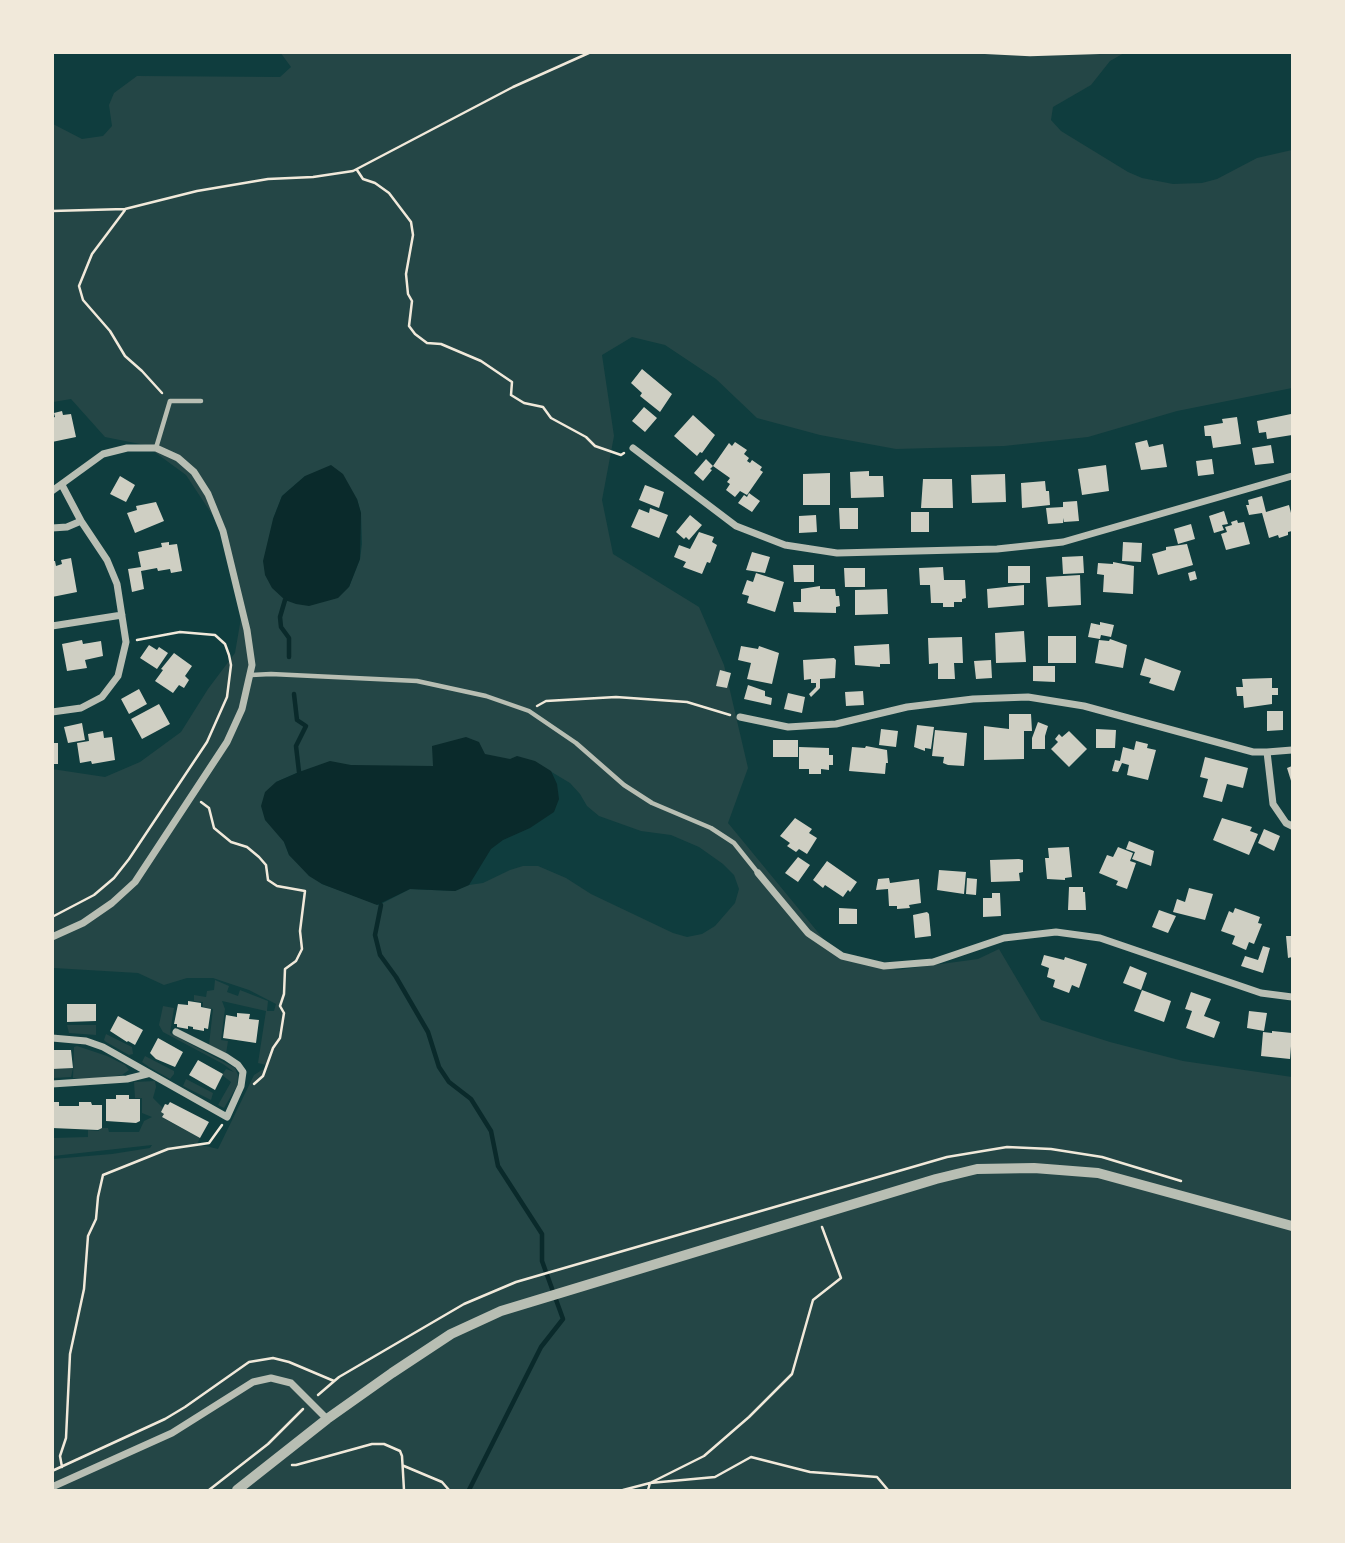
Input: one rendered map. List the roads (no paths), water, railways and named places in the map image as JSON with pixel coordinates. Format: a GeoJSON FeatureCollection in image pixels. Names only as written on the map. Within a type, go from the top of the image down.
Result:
{"type":"FeatureCollection","features":[{"type":"Feature","properties":{"kind":"street"},"geometry":{"type":"LineString","coordinates":[[52,491],[103,454],[127,448],[156,448],[178,458],[194,472],[208,494],[223,531],[247,630],[252,665],[242,709],[228,742],[135,882],[113,903],[83,923],[52,937]]}},
{"type":"Feature","properties":{"kind":"street"},"geometry":{"type":"LineString","coordinates":[[633,448],[736,526],[785,545],[837,553],[997,549],[1063,541],[1293,477]]}},
{"type":"Feature","properties":{"kind":"street"},"geometry":{"type":"LineString","coordinates":[[52,712],[81,708],[102,697],[118,676],[126,642],[117,584],[107,560],[81,521],[62,485]]}},
{"type":"Feature","properties":{"kind":"street"},"geometry":{"type":"LineString","coordinates":[[52,528],[67,527],[81,521]]}},
{"type":"Feature","properties":{"kind":"street"},"geometry":{"type":"LineString","coordinates":[[52,626],[122,615]]}},
{"type":"Feature","properties":{"kind":"street"},"geometry":{"type":"LineString","coordinates":[[740,718],[788,727],[836,724],[908,707],[973,699],[1028,697],[1084,706],[1253,752],[1293,750]]}},
{"type":"Feature","properties":{"kind":"street"},"geometry":{"type":"LineString","coordinates":[[1267,752],[1273,804],[1286,823],[1293,826]]}},
{"type":"Feature","properties":{"kind":"street"},"geometry":{"type":"LineString","coordinates":[[758,873],[808,933],[842,956],[884,966],[933,962],[1004,938],[1056,932],[1101,938],[1261,993],[1293,997]]}},
{"type":"Feature","properties":{"kind":"street"},"geometry":{"type":"LineString","coordinates":[[52,1038],[86,1041],[103,1047],[227,1118],[241,1086],[243,1072],[238,1065],[176,1032]]}},
{"type":"Feature","properties":{"kind":"street"},"geometry":{"type":"LineString","coordinates":[[52,1084],[127,1079],[148,1074]]}},
{"type":"Feature","properties":{"kind":"street"},"geometry":{"type":"LineString","coordinates":[[237,1490],[327,1419],[451,1334],[500,1311],[817,1214],[977,1169],[1034,1168],[1098,1173],[1293,1226]]}},
{"type":"Feature","properties":{"kind":"street"},"geometry":{"type":"LineString","coordinates":[[52,1487],[172,1433],[253,1382],[271,1378],[291,1383],[327,1419]]}},
{"type":"Feature","properties":{"kind":"lane"},"geometry":{"type":"LineString","coordinates":[[156,448],[170,401],[201,401]]}},
{"type":"Feature","properties":{"kind":"lane"},"geometry":{"type":"LineString","coordinates":[[251,675],[417,681],[486,696],[529,711],[576,743],[624,785],[652,803],[711,828],[734,844],[758,873]]}},
{"type":"Feature","properties":{"kind":"waterway"},"geometry":{"type":"LineString","coordinates":[[285,600],[280,617],[281,627],[289,638],[289,657]]}},
{"type":"Feature","properties":{"kind":"waterway"},"geometry":{"type":"LineString","coordinates":[[294,694],[297,720],[306,726],[296,746],[299,772]]}},
{"type":"Feature","properties":{"kind":"waterway"},"geometry":{"type":"LineString","coordinates":[[381,905],[375,935],[380,955],[428,1032],[439,1067],[449,1082],[471,1099],[491,1131],[498,1166],[542,1234],[542,1261],[563,1319],[541,1347],[469,1490]]}}]}
